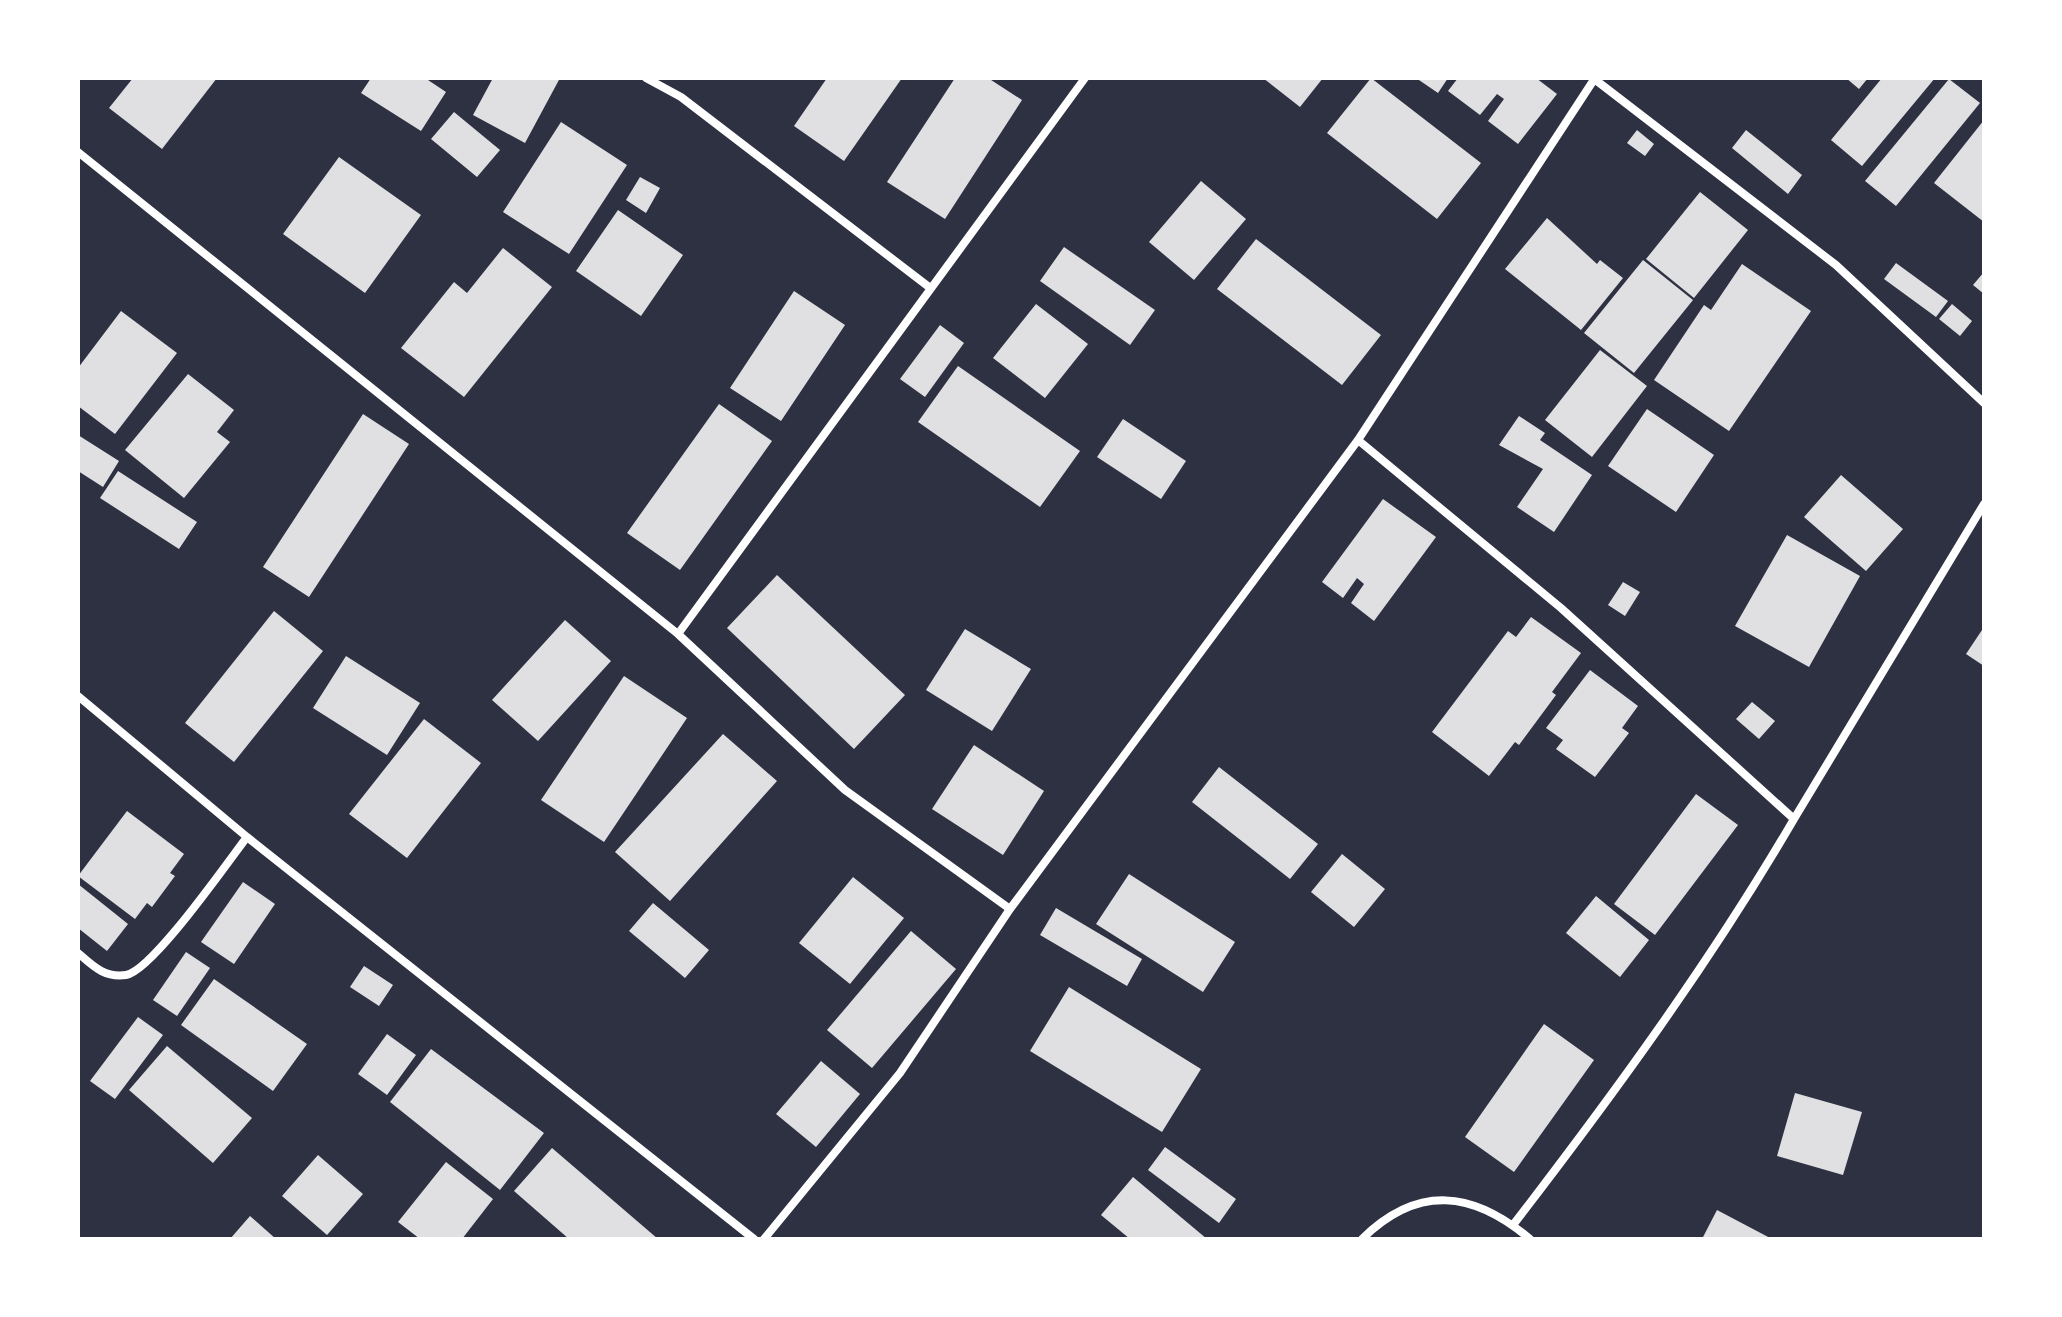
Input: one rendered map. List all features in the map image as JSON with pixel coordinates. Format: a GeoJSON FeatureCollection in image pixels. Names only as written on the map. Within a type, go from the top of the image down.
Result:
{"type":"FeatureCollection","features":[{"type":"Feature","properties":{"kind":"street"},"geometry":{"type":"LineString","coordinates":[[646,78],[681,97],[929,287]]}},
{"type":"Feature","properties":{"kind":"street"},"geometry":{"type":"LineString","coordinates":[[678,634],[929,287],[1085,78]]}},
{"type":"Feature","properties":{"kind":"street"},"geometry":{"type":"LineString","coordinates":[[764,1239],[900,1073],[1010,909],[1358,440],[1594,78],[1836,265],[1984,403]]}},
{"type":"Feature","properties":{"kind":"street"},"geometry":{"type":"LineString","coordinates":[[78,152],[678,634],[845,790],[1010,909]]}},
{"type":"Feature","properties":{"kind":"street"},"geometry":{"type":"LineString","coordinates":[[1358,440],[1561,608],[1794,819]]}},
{"type":"Feature","properties":{"kind":"street"},"geometry":{"type":"LineString","coordinates":[[1513,1225],[1607,1103],[1718,941],[1984,504]]}},
{"type":"Feature","properties":{"kind":"street"},"geometry":{"type":"LineString","coordinates":[[78,696],[247,837],[754,1239]]}},
{"type":"Feature","properties":{"kind":"street"},"geometry":{"type":"LineString","coordinates":[[78,953],[103,974],[129,975],[156,954],[247,837]]}},
{"type":"Feature","properties":{"kind":"street"},"geometry":{"type":"LineString","coordinates":[[1362,1239],[1378,1223],[1437,1197],[1467,1201],[1513,1225],[1530,1239]]}},
{"type":"Feature","properties":{"kind":"building"},"geometry":{"type":"Polygon","coordinates":[[[133,78],[217,78],[162,149],[109,108],[133,78]]]}},
{"type":"Feature","properties":{"kind":"building"},"geometry":{"type":"Polygon","coordinates":[[[371,78],[425,78],[446,92],[421,131],[361,93],[371,78]]]}},
{"type":"Feature","properties":{"kind":"building"},"geometry":{"type":"Polygon","coordinates":[[[493,78],[560,78],[525,143],[473,115],[493,78]]]}},
{"type":"Feature","properties":{"kind":"building"},"geometry":{"type":"Polygon","coordinates":[[[827,78],[902,78],[844,161],[794,126],[827,78]]]}},
{"type":"Feature","properties":{"kind":"building"},"geometry":{"type":"Polygon","coordinates":[[[955,78],[988,78],[1022,100],[945,219],[887,182],[955,78]]]}},
{"type":"Feature","properties":{"kind":"building"},"geometry":{"type":"Polygon","coordinates":[[[1263,78],[1323,78],[1300,107],[1263,78]]]}},
{"type":"Feature","properties":{"kind":"building"},"geometry":{"type":"Polygon","coordinates":[[[1371,78],[1481,163],[1437,219],[1327,133],[1371,78]]]}},
{"type":"Feature","properties":{"kind":"building"},"geometry":{"type":"Polygon","coordinates":[[[1416,78],[1448,78],[1438,93],[1416,78]]]}},
{"type":"Feature","properties":{"kind":"building"},"geometry":{"type":"Polygon","coordinates":[[[1458,78],[1536,78],[1557,94],[1518,144],[1488,121],[1504,99],[1497,94],[1480,115],[1448,91],[1458,78]]]}},
{"type":"Feature","properties":{"kind":"building"},"geometry":{"type":"Polygon","coordinates":[[[1846,78],[1868,78],[1859,89],[1846,78]]]}},
{"type":"Feature","properties":{"kind":"building"},"geometry":{"type":"Polygon","coordinates":[[[1882,78],[1935,78],[1862,166],[1831,140],[1882,78]]]}},
{"type":"Feature","properties":{"kind":"building"},"geometry":{"type":"Polygon","coordinates":[[[1949,79],[1980,103],[1896,206],[1865,181],[1949,79]]]}},
{"type":"Feature","properties":{"kind":"building"},"geometry":{"type":"Polygon","coordinates":[[[454,112],[500,150],[477,177],[431,139],[454,112]]]}},
{"type":"Feature","properties":{"kind":"building"},"geometry":{"type":"Polygon","coordinates":[[[1984,120],[1984,222],[1934,183],[1984,120]]]}},
{"type":"Feature","properties":{"kind":"building"},"geometry":{"type":"Polygon","coordinates":[[[561,122],[627,165],[569,254],[503,212],[561,122]]]}},
{"type":"Feature","properties":{"kind":"building"},"geometry":{"type":"Polygon","coordinates":[[[1637,130],[1654,144],[1645,156],[1627,143],[1637,130]]]}},
{"type":"Feature","properties":{"kind":"building"},"geometry":{"type":"Polygon","coordinates":[[[1746,130],[1802,175],[1788,194],[1732,148],[1746,130]]]}},
{"type":"Feature","properties":{"kind":"building"},"geometry":{"type":"Polygon","coordinates":[[[339,157],[421,215],[365,293],[283,234],[339,157]]]}},
{"type":"Feature","properties":{"kind":"building"},"geometry":{"type":"Polygon","coordinates":[[[640,177],[660,188],[646,213],[626,200],[640,177]]]}},
{"type":"Feature","properties":{"kind":"building"},"geometry":{"type":"Polygon","coordinates":[[[1201,181],[1246,219],[1194,280],[1149,242],[1201,181]]]}},
{"type":"Feature","properties":{"kind":"building"},"geometry":{"type":"Polygon","coordinates":[[[1700,192],[1748,230],[1694,298],[1646,259],[1700,192]]]}},
{"type":"Feature","properties":{"kind":"building"},"geometry":{"type":"Polygon","coordinates":[[[618,210],[683,255],[641,316],[576,271],[618,210]]]}},
{"type":"Feature","properties":{"kind":"building"},"geometry":{"type":"Polygon","coordinates":[[[1547,218],[1597,264],[1600,260],[1623,278],[1581,330],[1505,269],[1547,218]]]}},
{"type":"Feature","properties":{"kind":"building"},"geometry":{"type":"Polygon","coordinates":[[[1256,239],[1381,335],[1342,385],[1217,289],[1256,239]]]}},
{"type":"Feature","properties":{"kind":"building"},"geometry":{"type":"Polygon","coordinates":[[[1064,247],[1155,310],[1130,345],[1040,281],[1064,247]]]}},
{"type":"Feature","properties":{"kind":"building"},"geometry":{"type":"Polygon","coordinates":[[[503,248],[552,287],[464,397],[401,348],[454,282],[467,293],[503,248]]]}},
{"type":"Feature","properties":{"kind":"building"},"geometry":{"type":"Polygon","coordinates":[[[1643,260],[1693,300],[1634,373],[1584,333],[1643,260]]]}},
{"type":"Feature","properties":{"kind":"building"},"geometry":{"type":"Polygon","coordinates":[[[1896,263],[1948,301],[1936,317],[1884,279],[1896,263]]]}},
{"type":"Feature","properties":{"kind":"building"},"geometry":{"type":"Polygon","coordinates":[[[1742,264],[1811,311],[1729,431],[1654,380],[1704,305],[1711,310],[1742,264]]]}},
{"type":"Feature","properties":{"kind":"building"},"geometry":{"type":"Polygon","coordinates":[[[1984,272],[1984,294],[1973,285],[1984,272]]]}},
{"type":"Feature","properties":{"kind":"building"},"geometry":{"type":"Polygon","coordinates":[[[794,291],[845,325],[781,421],[730,388],[794,291]]]}},
{"type":"Feature","properties":{"kind":"building"},"geometry":{"type":"Polygon","coordinates":[[[1036,304],[1088,344],[1045,398],[993,358],[1036,304]]]}},
{"type":"Feature","properties":{"kind":"building"},"geometry":{"type":"Polygon","coordinates":[[[1952,304],[1972,321],[1960,336],[1939,319],[1952,304]]]}},
{"type":"Feature","properties":{"kind":"building"},"geometry":{"type":"Polygon","coordinates":[[[121,311],[177,353],[115,434],[78,406],[78,368],[121,311]]]}},
{"type":"Feature","properties":{"kind":"building"},"geometry":{"type":"Polygon","coordinates":[[[940,325],[964,343],[925,397],[900,379],[940,325]]]}},
{"type":"Feature","properties":{"kind":"building"},"geometry":{"type":"Polygon","coordinates":[[[1600,350],[1647,386],[1592,457],[1545,420],[1600,350]]]}},
{"type":"Feature","properties":{"kind":"building"},"geometry":{"type":"Polygon","coordinates":[[[958,366],[1080,451],[1040,507],[918,422],[958,366]]]}},
{"type":"Feature","properties":{"kind":"building"},"geometry":{"type":"Polygon","coordinates":[[[188,374],[234,410],[217,432],[230,442],[184,498],[125,450],[188,374]]]}},
{"type":"Feature","properties":{"kind":"building"},"geometry":{"type":"Polygon","coordinates":[[[719,404],[772,441],[680,570],[627,533],[719,404]]]}},
{"type":"Feature","properties":{"kind":"building"},"geometry":{"type":"Polygon","coordinates":[[[1647,409],[1714,455],[1676,512],[1608,466],[1647,409]]]}},
{"type":"Feature","properties":{"kind":"building"},"geometry":{"type":"Polygon","coordinates":[[[363,414],[409,444],[309,597],[263,567],[363,414]]]}},
{"type":"Feature","properties":{"kind":"building"},"geometry":{"type":"Polygon","coordinates":[[[1519,416],[1545,433],[1540,440],[1592,475],[1554,532],[1517,507],[1543,469],[1499,445],[1519,416]]]}},
{"type":"Feature","properties":{"kind":"building"},"geometry":{"type":"Polygon","coordinates":[[[1123,419],[1186,461],[1161,499],[1097,457],[1123,419]]]}},
{"type":"Feature","properties":{"kind":"building"},"geometry":{"type":"Polygon","coordinates":[[[78,435],[119,461],[103,487],[78,471],[78,435]]]}},
{"type":"Feature","properties":{"kind":"building"},"geometry":{"type":"Polygon","coordinates":[[[118,471],[197,522],[179,549],[100,498],[118,471]]]}},
{"type":"Feature","properties":{"kind":"building"},"geometry":{"type":"Polygon","coordinates":[[[1841,475],[1903,529],[1866,571],[1804,517],[1841,475]]]}},
{"type":"Feature","properties":{"kind":"building"},"geometry":{"type":"Polygon","coordinates":[[[1383,499],[1436,537],[1374,621],[1351,603],[1364,584],[1357,578],[1343,598],[1322,582],[1383,499]]]}},
{"type":"Feature","properties":{"kind":"building"},"geometry":{"type":"Polygon","coordinates":[[[1787,535],[1860,576],[1809,667],[1735,626],[1787,535]]]}},
{"type":"Feature","properties":{"kind":"building"},"geometry":{"type":"Polygon","coordinates":[[[777,575],[905,695],[854,749],[727,628],[777,575]]]}},
{"type":"Feature","properties":{"kind":"building"},"geometry":{"type":"Polygon","coordinates":[[[1623,582],[1640,592],[1625,616],[1608,605],[1623,582]]]}},
{"type":"Feature","properties":{"kind":"building"},"geometry":{"type":"Polygon","coordinates":[[[274,611],[323,651],[234,762],[185,723],[274,611]]]}},
{"type":"Feature","properties":{"kind":"building"},"geometry":{"type":"Polygon","coordinates":[[[1531,617],[1581,653],[1552,692],[1556,695],[1519,745],[1515,742],[1489,776],[1432,732],[1508,631],[1516,637],[1531,617]]]}},
{"type":"Feature","properties":{"kind":"building"},"geometry":{"type":"Polygon","coordinates":[[[565,620],[611,661],[538,741],[492,700],[565,620]]]}},
{"type":"Feature","properties":{"kind":"building"},"geometry":{"type":"Polygon","coordinates":[[[1984,627],[1984,666],[1966,654],[1984,627]]]}},
{"type":"Feature","properties":{"kind":"building"},"geometry":{"type":"Polygon","coordinates":[[[965,629],[1031,669],[992,731],[926,690],[965,629]]]}},
{"type":"Feature","properties":{"kind":"building"},"geometry":{"type":"Polygon","coordinates":[[[346,656],[420,703],[387,755],[313,708],[346,656]]]}},
{"type":"Feature","properties":{"kind":"building"},"geometry":{"type":"Polygon","coordinates":[[[1590,670],[1638,706],[1622,728],[1629,733],[1595,777],[1556,749],[1563,740],[1546,728],[1590,670]]]}},
{"type":"Feature","properties":{"kind":"building"},"geometry":{"type":"Polygon","coordinates":[[[624,676],[687,718],[604,842],[541,800],[624,676]]]}},
{"type":"Feature","properties":{"kind":"building"},"geometry":{"type":"Polygon","coordinates":[[[1752,702],[1775,721],[1759,739],[1736,719],[1752,702]]]}},
{"type":"Feature","properties":{"kind":"building"},"geometry":{"type":"Polygon","coordinates":[[[424,719],[481,763],[407,858],[349,814],[424,719]]]}},
{"type":"Feature","properties":{"kind":"building"},"geometry":{"type":"Polygon","coordinates":[[[723,734],[777,781],[670,901],[615,852],[723,734]]]}},
{"type":"Feature","properties":{"kind":"building"},"geometry":{"type":"Polygon","coordinates":[[[974,745],[1044,791],[1003,855],[932,809],[974,745]]]}},
{"type":"Feature","properties":{"kind":"building"},"geometry":{"type":"Polygon","coordinates":[[[1219,767],[1318,844],[1290,879],[1192,802],[1219,767]]]}},
{"type":"Feature","properties":{"kind":"building"},"geometry":{"type":"Polygon","coordinates":[[[1696,794],[1738,825],[1655,935],[1614,904],[1696,794]]]}},
{"type":"Feature","properties":{"kind":"building"},"geometry":{"type":"Polygon","coordinates":[[[127,811],[184,854],[170,873],[175,876],[152,907],[147,903],[135,919],[78,876],[127,811]]]}},
{"type":"Feature","properties":{"kind":"building"},"geometry":{"type":"Polygon","coordinates":[[[1342,854],[1385,889],[1354,927],[1311,892],[1342,854]]]}},
{"type":"Feature","properties":{"kind":"building"},"geometry":{"type":"Polygon","coordinates":[[[1129,874],[1235,942],[1203,992],[1096,924],[1129,874]]]}},
{"type":"Feature","properties":{"kind":"building"},"geometry":{"type":"Polygon","coordinates":[[[853,877],[904,918],[850,984],[799,943],[853,877]]]}},
{"type":"Feature","properties":{"kind":"building"},"geometry":{"type":"Polygon","coordinates":[[[243,882],[275,904],[234,964],[201,942],[243,882]]]}},
{"type":"Feature","properties":{"kind":"building"},"geometry":{"type":"Polygon","coordinates":[[[78,884],[128,924],[107,951],[78,928],[78,884]]]}},
{"type":"Feature","properties":{"kind":"building"},"geometry":{"type":"Polygon","coordinates":[[[1596,896],[1649,940],[1620,977],[1566,933],[1596,896]]]}},
{"type":"Feature","properties":{"kind":"building"},"geometry":{"type":"Polygon","coordinates":[[[653,903],[709,950],[685,978],[629,931],[653,903]]]}},
{"type":"Feature","properties":{"kind":"building"},"geometry":{"type":"Polygon","coordinates":[[[1056,908],[1142,959],[1127,986],[1040,935],[1056,908]]]}},
{"type":"Feature","properties":{"kind":"building"},"geometry":{"type":"Polygon","coordinates":[[[911,931],[956,969],[872,1068],[827,1030],[911,931]]]}},
{"type":"Feature","properties":{"kind":"building"},"geometry":{"type":"Polygon","coordinates":[[[186,952],[210,968],[177,1016],[153,1000],[186,952]]]}},
{"type":"Feature","properties":{"kind":"building"},"geometry":{"type":"Polygon","coordinates":[[[364,966],[393,985],[379,1006],[350,987],[364,966]]]}},
{"type":"Feature","properties":{"kind":"building"},"geometry":{"type":"Polygon","coordinates":[[[214,979],[307,1044],[273,1091],[181,1025],[214,979]]]}},
{"type":"Feature","properties":{"kind":"building"},"geometry":{"type":"Polygon","coordinates":[[[1069,987],[1201,1069],[1162,1132],[1030,1051],[1069,987]]]}},
{"type":"Feature","properties":{"kind":"building"},"geometry":{"type":"Polygon","coordinates":[[[138,1017],[163,1035],[115,1099],[90,1081],[138,1017]]]}},
{"type":"Feature","properties":{"kind":"building"},"geometry":{"type":"Polygon","coordinates":[[[1544,1024],[1594,1060],[1514,1172],[1465,1137],[1544,1024]]]}},
{"type":"Feature","properties":{"kind":"building"},"geometry":{"type":"Polygon","coordinates":[[[387,1034],[416,1055],[387,1095],[358,1074],[387,1034]]]}},
{"type":"Feature","properties":{"kind":"building"},"geometry":{"type":"Polygon","coordinates":[[[167,1046],[252,1118],[213,1163],[129,1090],[167,1046]]]}},
{"type":"Feature","properties":{"kind":"building"},"geometry":{"type":"Polygon","coordinates":[[[431,1049],[544,1133],[500,1190],[390,1102],[431,1049]]]}},
{"type":"Feature","properties":{"kind":"building"},"geometry":{"type":"Polygon","coordinates":[[[821,1061],[860,1094],[816,1147],[776,1114],[821,1061]]]}},
{"type":"Feature","properties":{"kind":"building"},"geometry":{"type":"Polygon","coordinates":[[[1795,1093],[1862,1112],[1843,1175],[1777,1156],[1795,1093]]]}},
{"type":"Feature","properties":{"kind":"building"},"geometry":{"type":"Polygon","coordinates":[[[1165,1147],[1236,1199],[1219,1223],[1148,1170],[1165,1147]]]}},
{"type":"Feature","properties":{"kind":"building"},"geometry":{"type":"Polygon","coordinates":[[[552,1148],[658,1239],[569,1239],[514,1191],[552,1148]]]}},
{"type":"Feature","properties":{"kind":"building"},"geometry":{"type":"Polygon","coordinates":[[[318,1155],[363,1194],[327,1235],[282,1196],[318,1155]]]}},
{"type":"Feature","properties":{"kind":"building"},"geometry":{"type":"Polygon","coordinates":[[[446,1162],[493,1199],[462,1239],[420,1239],[398,1222],[446,1162]]]}},
{"type":"Feature","properties":{"kind":"building"},"geometry":{"type":"Polygon","coordinates":[[[1133,1177],[1207,1239],[1130,1239],[1101,1215],[1133,1177]]]}},
{"type":"Feature","properties":{"kind":"building"},"geometry":{"type":"Polygon","coordinates":[[[1717,1210],[1772,1239],[1702,1239],[1717,1210]]]}},
{"type":"Feature","properties":{"kind":"building"},"geometry":{"type":"Polygon","coordinates":[[[250,1216],[276,1239],[230,1239],[250,1216]]]}}]}
